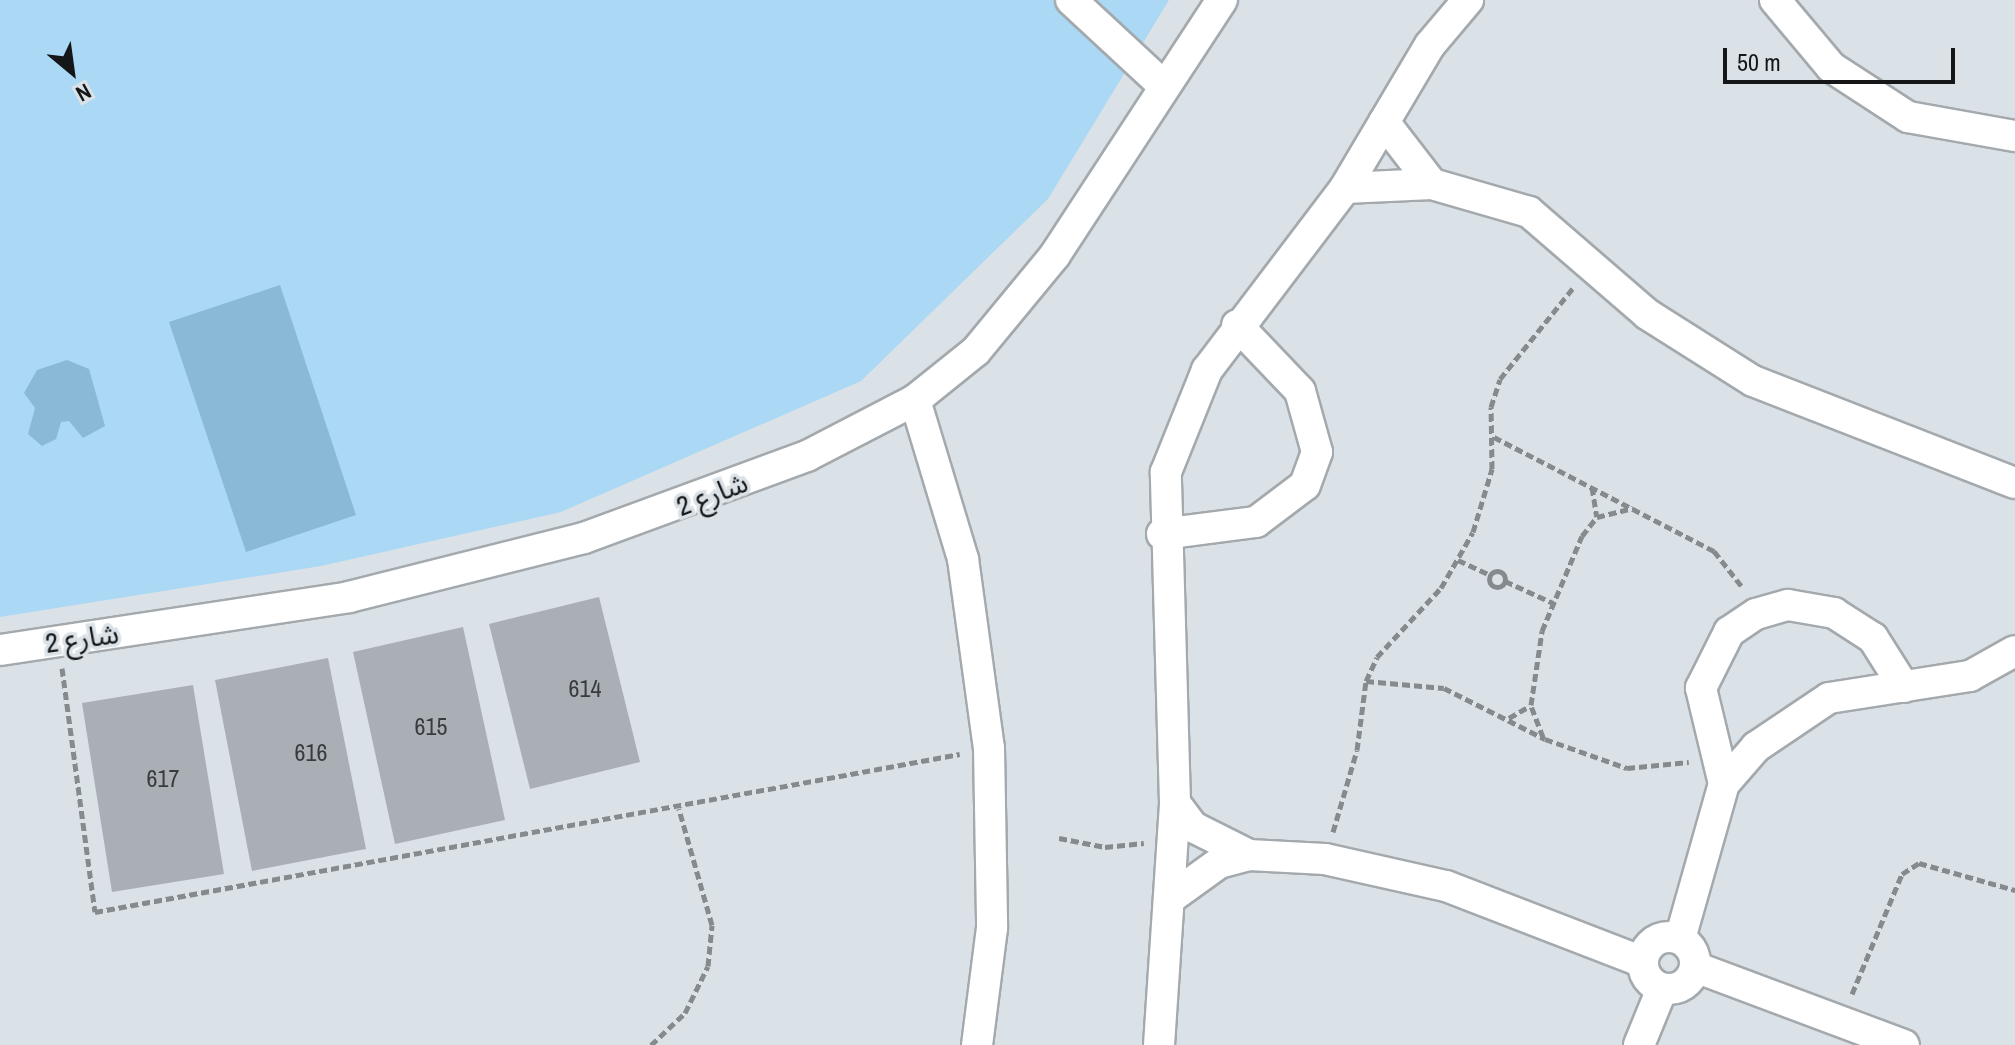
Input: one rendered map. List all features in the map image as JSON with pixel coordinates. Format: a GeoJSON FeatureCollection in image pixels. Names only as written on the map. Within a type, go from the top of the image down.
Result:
{"type":"FeatureCollection","features":[{"type":"Feature","properties":{"kind":"street"},"geometry":{"type":"LineString","coordinates":[[1071,0],[1164,86]]}},
{"type":"Feature","properties":{"kind":"street","name":"شارع 2"},"geometry":{"type":"LineString","coordinates":[[0,650],[349,597],[584,538],[807,456],[915,400],[976,351],[1055,255],[1222,0]]}},
{"type":"Feature","properties":{"kind":"street"},"geometry":{"type":"LineString","coordinates":[[1159,1045],[1175,803],[1162,534],[1166,472],[1180,425],[1237,325],[1345,188],[1430,45],[1468,0]]}},
{"type":"Feature","properties":{"kind":"street"},"geometry":{"type":"LineString","coordinates":[[1775,0],[1831,67],[1908,117],[2015,136]]}},
{"type":"Feature","properties":{"kind":"street"},"geometry":{"type":"LineString","coordinates":[[1384,122],[1432,184]]}},
{"type":"Feature","properties":{"kind":"street"},"geometry":{"type":"LineString","coordinates":[[1345,188],[1432,184],[1529,212],[1647,314],[1753,381],[2015,483]]}},
{"type":"Feature","properties":{"kind":"street"},"geometry":{"type":"LineString","coordinates":[[1162,534],[1256,522],[1305,485],[1313,463],[1311,419],[1300,391],[1237,325]]}},
{"type":"Feature","properties":{"kind":"street"},"geometry":{"type":"LineString","coordinates":[[915,400],[963,559],[989,748],[992,928],[977,1045]]}},
{"type":"Feature","properties":{"kind":"street"},"geometry":{"type":"LineString","coordinates":[[1904,687],[1873,638],[1834,613],[1788,605],[1756,614],[1729,632],[1701,688],[1719,771],[1680,939],[1695,967],[1842,1019],[1904,1045]]}},
{"type":"Feature","properties":{"kind":"street"},"geometry":{"type":"LineString","coordinates":[[1719,771],[1790,719],[1829,698],[1970,676],[2015,651]]}},
{"type":"Feature","properties":{"kind":"street"},"geometry":{"type":"LineString","coordinates":[[1175,803],[1193,827],[1249,855]]}},
{"type":"Feature","properties":{"kind":"street"},"geometry":{"type":"LineString","coordinates":[[1169,899],[1219,863],[1249,855],[1325,859],[1446,886],[1643,962],[1662,989]]}},
{"type":"Feature","properties":{"kind":"street"},"geometry":{"type":"LineString","coordinates":[[1643,962],[1652,943],[1680,939]]}},
{"type":"Feature","properties":{"kind":"street"},"geometry":{"type":"LineString","coordinates":[[1662,989],[1684,985],[1695,967]]}},
{"type":"Feature","properties":{"kind":"street"},"geometry":{"type":"LineString","coordinates":[[1639,1045],[1662,989]]}},
{"type":"Feature","properties":{"kind":"path"},"geometry":{"type":"LineString","coordinates":[[1325,859],[1357,750],[1366,681],[1377,657],[1420,615],[1458,560],[1485,501],[1494,437],[1491,407],[1500,379],[1592,265]]}},
{"type":"Feature","properties":{"kind":"path"},"geometry":{"type":"LineString","coordinates":[[1494,437],[1714,551],[1756,614]]}},
{"type":"Feature","properties":{"kind":"path"},"geometry":{"type":"LineString","coordinates":[[1545,739],[1531,705],[1553,603],[1597,517],[1591,486]]}},
{"type":"Feature","properties":{"kind":"path"},"geometry":{"type":"LineString","coordinates":[[1597,517],[1634,508]]}},
{"type":"Feature","properties":{"kind":"path"},"geometry":{"type":"LineString","coordinates":[[1458,560],[1490,575],[1494,586],[1505,581]]}},
{"type":"Feature","properties":{"kind":"path"},"geometry":{"type":"LineString","coordinates":[[1490,575],[1501,571],[1505,581],[1553,603]]}},
{"type":"Feature","properties":{"kind":"path"},"geometry":{"type":"LineString","coordinates":[[59,642],[95,912],[679,809],[989,748]]}},
{"type":"Feature","properties":{"kind":"path"},"geometry":{"type":"LineString","coordinates":[[1366,681],[1444,688],[1545,739],[1627,768],[1719,771]]}},
{"type":"Feature","properties":{"kind":"path"},"geometry":{"type":"LineString","coordinates":[[1506,717],[1531,705]]}},
{"type":"Feature","properties":{"kind":"path"},"geometry":{"type":"LineString","coordinates":[[651,1045],[685,1013],[708,966],[712,925],[679,809]]}},
{"type":"Feature","properties":{"kind":"path"},"geometry":{"type":"LineString","coordinates":[[1059,838],[1172,848]]}},
{"type":"Feature","properties":{"kind":"path"},"geometry":{"type":"LineString","coordinates":[[1842,1019],[1902,874],[1919,863],[1939,863],[2015,890]]}},
{"type":"Feature","properties":{"kind":"shaded area"},"geometry":{"type":"Polygon","coordinates":[[[0,0],[1169,0],[1048,199],[861,381],[561,512],[321,566],[0,617],[0,0]]]}},
{"type":"Feature","properties":{"kind":"shaded area"},"geometry":{"type":"Polygon","coordinates":[[[280,285],[356,515],[246,552],[169,322],[280,285]]]}},
{"type":"Feature","properties":{"kind":"shaded area"},"geometry":{"type":"Polygon","coordinates":[[[67,360],[89,369],[105,426],[83,438],[69,421],[61,422],[56,439],[42,446],[28,434],[35,408],[24,393],[37,370],[67,360]]]}},
{"type":"Feature","properties":{"kind":"building"},"geometry":{"type":"Polygon","coordinates":[[[599,597],[640,762],[530,789],[489,624],[599,597]]]}},
{"type":"Feature","properties":{"kind":"building"},"geometry":{"type":"Polygon","coordinates":[[[463,627],[505,820],[395,844],[353,652],[463,627]]]}},
{"type":"Feature","properties":{"kind":"building"},"geometry":{"type":"Polygon","coordinates":[[[328,658],[366,849],[252,871],[215,680],[328,658]]]}},
{"type":"Feature","properties":{"kind":"building"},"geometry":{"type":"Polygon","coordinates":[[[193,685],[224,874],[112,892],[82,703],[193,685]]]}}]}
